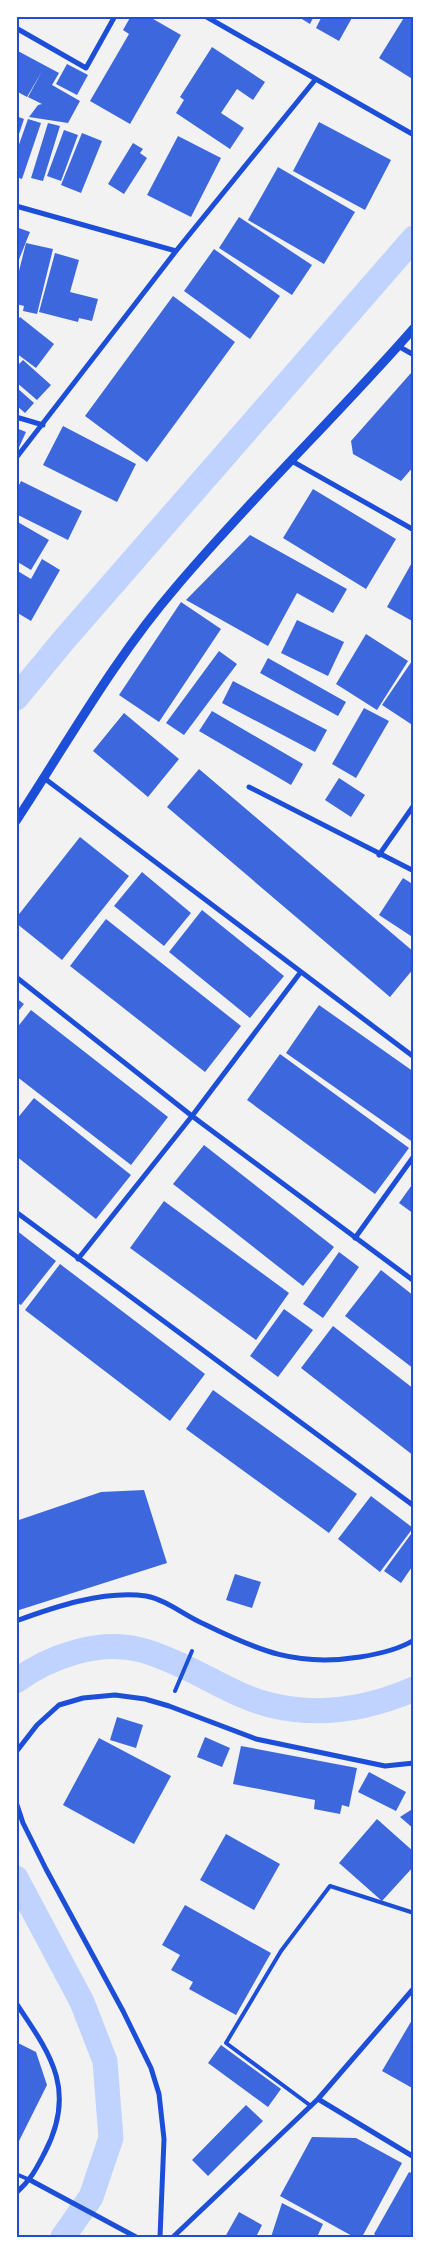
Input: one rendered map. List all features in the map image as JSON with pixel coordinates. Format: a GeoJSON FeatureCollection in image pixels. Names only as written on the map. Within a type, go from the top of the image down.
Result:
{"type":"FeatureCollection","features":[{"type":"Feature","properties":{"kind":"street"},"geometry":{"type":"LineString","coordinates":[[16,28],[86,68],[115,16]]}},
{"type":"Feature","properties":{"kind":"street"},"geometry":{"type":"LineString","coordinates":[[205,16],[414,135]]}},
{"type":"Feature","properties":{"kind":"street"},"geometry":{"type":"LineString","coordinates":[[16,458],[176,252],[315,80]]}},
{"type":"Feature","properties":{"kind":"street"},"geometry":{"type":"LineString","coordinates":[[16,206],[176,252]]}},
{"type":"Feature","properties":{"kind":"street"},"geometry":{"type":"LineString","coordinates":[[16,821],[94,696],[175,587],[289,460],[414,328]]}},
{"type":"Feature","properties":{"kind":"street"},"geometry":{"type":"LineString","coordinates":[[398,346],[414,355]]}},
{"type":"Feature","properties":{"kind":"street"},"geometry":{"type":"LineString","coordinates":[[16,417],[43,425]]}},
{"type":"Feature","properties":{"kind":"street"},"geometry":{"type":"LineString","coordinates":[[289,460],[414,530]]}},
{"type":"Feature","properties":{"kind":"street"},"geometry":{"type":"LineString","coordinates":[[44,778],[300,973],[414,1057]]}},
{"type":"Feature","properties":{"kind":"street"},"geometry":{"type":"LineString","coordinates":[[249,787],[379,855],[414,871]]}},
{"type":"Feature","properties":{"kind":"street"},"geometry":{"type":"LineString","coordinates":[[379,855],[414,805]]}},
{"type":"Feature","properties":{"kind":"street"},"geometry":{"type":"LineString","coordinates":[[78,1259],[192,1116],[300,973]]}},
{"type":"Feature","properties":{"kind":"street"},"geometry":{"type":"LineString","coordinates":[[16,977],[192,1116],[414,1281]]}},
{"type":"Feature","properties":{"kind":"street"},"geometry":{"type":"LineString","coordinates":[[355,1238],[414,1156]]}},
{"type":"Feature","properties":{"kind":"street"},"geometry":{"type":"LineString","coordinates":[[16,1212],[414,1506]]}},
{"type":"Feature","properties":{"kind":"street"},"geometry":{"type":"LineString","coordinates":[[16,1621],[62,1605],[113,1596],[133,1595],[159,1600],[202,1624],[266,1652],[284,1657],[339,1661],[379,1654],[414,1640]]}},
{"type":"Feature","properties":{"kind":"street"},"geometry":{"type":"LineString","coordinates":[[16,1752],[37,1725],[59,1705],[77,1699],[115,1695],[145,1699],[169,1706],[256,1739],[385,1766],[414,1763]]}},
{"type":"Feature","properties":{"kind":"street"},"geometry":{"type":"LineString","coordinates":[[16,1802],[23,1823],[46,1869],[123,2011],[151,2068],[159,2094],[164,2138],[160,2237]]}},
{"type":"Feature","properties":{"kind":"street"},"geometry":{"type":"LineString","coordinates":[[173,2237],[318,2099],[414,1988]]}},
{"type":"Feature","properties":{"kind":"street"},"geometry":{"type":"LineString","coordinates":[[16,2003],[51,2060],[57,2077],[61,2106],[51,2140],[30,2180],[16,2193]]}},
{"type":"Feature","properties":{"kind":"street"},"geometry":{"type":"LineString","coordinates":[[318,2099],[414,2158]]}},
{"type":"Feature","properties":{"kind":"street"},"geometry":{"type":"LineString","coordinates":[[30,2180],[136,2237]]}},
{"type":"Feature","properties":{"kind":"lane"},"geometry":{"type":"LineString","coordinates":[[175,1691],[192,1650]]}},
{"type":"Feature","properties":{"kind":"lane"},"geometry":{"type":"LineString","coordinates":[[311,2106],[226,2044],[281,1951],[330,1886],[414,1913]]}},
{"type":"Feature","properties":{"kind":"lane"},"geometry":{"type":"LineString","coordinates":[[16,2174],[30,2180]]}},
{"type":"Feature","properties":{"kind":"building"},"geometry":{"type":"Polygon","coordinates":[[[131,16],[148,16],[181,35],[130,124],[90,101],[129,34],[123,30],[131,16]]]}},
{"type":"Feature","properties":{"kind":"building"},"geometry":{"type":"Polygon","coordinates":[[[297,16],[314,16],[310,24],[297,16]]]}},
{"type":"Feature","properties":{"kind":"building"},"geometry":{"type":"Polygon","coordinates":[[[322,16],[353,16],[339,41],[316,28],[322,16]]]}},
{"type":"Feature","properties":{"kind":"building"},"geometry":{"type":"Polygon","coordinates":[[[405,16],[414,16],[414,80],[379,58],[405,16]]]}},
{"type":"Feature","properties":{"kind":"building"},"geometry":{"type":"Polygon","coordinates":[[[212,47],[265,82],[253,100],[237,89],[221,113],[244,128],[230,149],[176,113],[184,100],[180,97],[212,47]]]}},
{"type":"Feature","properties":{"kind":"building"},"geometry":{"type":"Polygon","coordinates":[[[16,50],[59,73],[52,85],[80,101],[68,123],[29,117],[38,105],[42,104],[28,97],[42,71],[27,97],[16,91],[16,50]]]}},
{"type":"Feature","properties":{"kind":"building"},"geometry":{"type":"Polygon","coordinates":[[[67,64],[88,75],[77,95],[56,84],[67,64]]]}},
{"type":"Feature","properties":{"kind":"building"},"geometry":{"type":"Polygon","coordinates":[[[16,116],[24,119],[17,140],[16,140],[16,116]]]}},
{"type":"Feature","properties":{"kind":"building"},"geometry":{"type":"Polygon","coordinates":[[[28,119],[41,123],[22,179],[16,177],[16,153],[28,119]]]}},
{"type":"Feature","properties":{"kind":"building"},"geometry":{"type":"Polygon","coordinates":[[[319,122],[391,160],[365,210],[293,171],[319,122]]]}},
{"type":"Feature","properties":{"kind":"building"},"geometry":{"type":"Polygon","coordinates":[[[48,123],[60,126],[43,181],[31,178],[48,123]]]}},
{"type":"Feature","properties":{"kind":"building"},"geometry":{"type":"Polygon","coordinates":[[[64,130],[78,135],[61,181],[47,176],[64,130]]]}},
{"type":"Feature","properties":{"kind":"building"},"geometry":{"type":"Polygon","coordinates":[[[82,133],[102,141],[81,193],[61,185],[82,133]]]}},
{"type":"Feature","properties":{"kind":"building"},"geometry":{"type":"Polygon","coordinates":[[[178,136],[221,158],[191,217],[147,195],[178,136]]]}},
{"type":"Feature","properties":{"kind":"building"},"geometry":{"type":"Polygon","coordinates":[[[133,143],[143,149],[140,153],[147,158],[124,194],[108,184],[133,143]]]}},
{"type":"Feature","properties":{"kind":"building"},"geometry":{"type":"Polygon","coordinates":[[[278,167],[355,212],[324,264],[248,220],[278,167]]]}},
{"type":"Feature","properties":{"kind":"building"},"geometry":{"type":"Polygon","coordinates":[[[239,217],[312,265],[292,295],[219,248],[239,217]]]}},
{"type":"Feature","properties":{"kind":"building"},"geometry":{"type":"Polygon","coordinates":[[[16,227],[30,232],[16,267],[16,227]]]}},
{"type":"Feature","properties":{"kind":"building"},"geometry":{"type":"Polygon","coordinates":[[[26,243],[53,249],[37,314],[23,311],[24,306],[16,304],[16,283],[26,243]]]}},
{"type":"Feature","properties":{"kind":"building"},"geometry":{"type":"Polygon","coordinates":[[[214,249],[280,296],[250,339],[184,291],[214,249]]]}},
{"type":"Feature","properties":{"kind":"building"},"geometry":{"type":"Polygon","coordinates":[[[55,253],[79,260],[70,292],[98,299],[92,321],[79,318],[78,322],[39,312],[55,253]]]}},
{"type":"Feature","properties":{"kind":"building"},"geometry":{"type":"Polygon","coordinates":[[[173,296],[235,342],[147,462],[85,416],[173,296]]]}},
{"type":"Feature","properties":{"kind":"building"},"geometry":{"type":"Polygon","coordinates":[[[20,317],[54,344],[36,368],[16,353],[16,322],[20,317]]]}},
{"type":"Feature","properties":{"kind":"building"},"geometry":{"type":"Polygon","coordinates":[[[23,360],[51,385],[37,400],[16,382],[16,364],[18,365],[23,360]]]}},
{"type":"Feature","properties":{"kind":"building"},"geometry":{"type":"Polygon","coordinates":[[[411,373],[414,373],[414,466],[401,481],[353,454],[351,441],[411,373]]]}},
{"type":"Feature","properties":{"kind":"building"},"geometry":{"type":"Polygon","coordinates":[[[16,387],[34,403],[25,413],[16,405],[16,387]]]}},
{"type":"Feature","properties":{"kind":"building"},"geometry":{"type":"Polygon","coordinates":[[[63,426],[136,464],[117,502],[43,465],[63,426]]]}},
{"type":"Feature","properties":{"kind":"building"},"geometry":{"type":"Polygon","coordinates":[[[16,428],[26,432],[16,454],[16,428]]]}},
{"type":"Feature","properties":{"kind":"building"},"geometry":{"type":"Polygon","coordinates":[[[21,481],[82,511],[68,540],[16,514],[16,491],[21,481]]]}},
{"type":"Feature","properties":{"kind":"building"},"geometry":{"type":"Polygon","coordinates":[[[313,489],[396,539],[366,589],[283,538],[313,489]]]}},
{"type":"Feature","properties":{"kind":"building"},"geometry":{"type":"Polygon","coordinates":[[[16,521],[49,540],[31,570],[16,561],[16,521]]]}},
{"type":"Feature","properties":{"kind":"building"},"geometry":{"type":"Polygon","coordinates":[[[250,535],[347,589],[333,613],[297,593],[268,646],[186,600],[250,535]]]}},
{"type":"Feature","properties":{"kind":"building"},"geometry":{"type":"Polygon","coordinates":[[[42,559],[60,570],[31,621],[16,612],[16,570],[31,579],[42,559]]]}},
{"type":"Feature","properties":{"kind":"building"},"geometry":{"type":"Polygon","coordinates":[[[414,559],[414,622],[387,607],[414,559]]]}},
{"type":"Feature","properties":{"kind":"building"},"geometry":{"type":"Polygon","coordinates":[[[181,602],[221,629],[159,722],[119,695],[181,602]]]}},
{"type":"Feature","properties":{"kind":"building"},"geometry":{"type":"Polygon","coordinates":[[[297,620],[344,642],[328,676],[281,653],[297,620]]]}},
{"type":"Feature","properties":{"kind":"building"},"geometry":{"type":"Polygon","coordinates":[[[366,634],[408,661],[377,710],[336,684],[366,634]]]}},
{"type":"Feature","properties":{"kind":"building"},"geometry":{"type":"Polygon","coordinates":[[[219,651],[237,664],[184,735],[166,723],[219,651]]]}},
{"type":"Feature","properties":{"kind":"building"},"geometry":{"type":"Polygon","coordinates":[[[268,658],[346,702],[338,716],[260,673],[268,658]]]}},
{"type":"Feature","properties":{"kind":"building"},"geometry":{"type":"Polygon","coordinates":[[[412,661],[414,661],[414,726],[382,705],[412,661]]]}},
{"type":"Feature","properties":{"kind":"building"},"geometry":{"type":"Polygon","coordinates":[[[233,681],[327,730],[315,752],[222,703],[233,681]]]}},
{"type":"Feature","properties":{"kind":"building"},"geometry":{"type":"Polygon","coordinates":[[[364,708],[389,721],[356,778],[332,764],[364,708]]]}},
{"type":"Feature","properties":{"kind":"building"},"geometry":{"type":"Polygon","coordinates":[[[212,711],[303,764],[291,785],[199,731],[212,711]]]}},
{"type":"Feature","properties":{"kind":"building"},"geometry":{"type":"Polygon","coordinates":[[[124,713],[179,759],[148,797],[93,751],[124,713]]]}},
{"type":"Feature","properties":{"kind":"building"},"geometry":{"type":"Polygon","coordinates":[[[199,769],[414,952],[414,968],[390,997],[167,807],[199,769]]]}},
{"type":"Feature","properties":{"kind":"building"},"geometry":{"type":"Polygon","coordinates":[[[339,778],[365,795],[351,817],[325,800],[339,778]]]}},
{"type":"Feature","properties":{"kind":"building"},"geometry":{"type":"Polygon","coordinates":[[[80,837],[129,876],[62,960],[16,923],[16,918],[80,837]]]}},
{"type":"Feature","properties":{"kind":"building"},"geometry":{"type":"Polygon","coordinates":[[[142,872],[191,913],[164,946],[114,906],[142,872]]]}},
{"type":"Feature","properties":{"kind":"building"},"geometry":{"type":"Polygon","coordinates":[[[403,878],[414,885],[414,938],[379,915],[403,878]]]}},
{"type":"Feature","properties":{"kind":"building"},"geometry":{"type":"Polygon","coordinates":[[[202,910],[284,976],[250,1018],[169,952],[202,910]]]}},
{"type":"Feature","properties":{"kind":"building"},"geometry":{"type":"Polygon","coordinates":[[[106,919],[241,1026],[205,1072],[70,966],[106,919]]]}},
{"type":"Feature","properties":{"kind":"building"},"geometry":{"type":"Polygon","coordinates":[[[16,998],[24,1004],[16,1014],[16,998]]]}},
{"type":"Feature","properties":{"kind":"building"},"geometry":{"type":"Polygon","coordinates":[[[319,1005],[414,1072],[414,1143],[286,1053],[319,1005]]]}},
{"type":"Feature","properties":{"kind":"building"},"geometry":{"type":"Polygon","coordinates":[[[31,1010],[168,1117],[131,1165],[16,1076],[16,1029],[31,1010]]]}},
{"type":"Feature","properties":{"kind":"building"},"geometry":{"type":"Polygon","coordinates":[[[280,1054],[409,1148],[375,1194],[247,1100],[280,1054]]]}},
{"type":"Feature","properties":{"kind":"building"},"geometry":{"type":"Polygon","coordinates":[[[34,1098],[131,1175],[96,1219],[16,1156],[16,1120],[34,1098]]]}},
{"type":"Feature","properties":{"kind":"building"},"geometry":{"type":"Polygon","coordinates":[[[204,1145],[334,1247],[303,1286],[173,1184],[204,1145]]]}},
{"type":"Feature","properties":{"kind":"building"},"geometry":{"type":"Polygon","coordinates":[[[414,1182],[414,1214],[399,1203],[414,1182]]]}},
{"type":"Feature","properties":{"kind":"building"},"geometry":{"type":"Polygon","coordinates":[[[164,1201],[289,1293],[256,1340],[130,1248],[164,1201]]]}},
{"type":"Feature","properties":{"kind":"building"},"geometry":{"type":"Polygon","coordinates":[[[16,1230],[56,1261],[21,1305],[16,1302],[16,1230]]]}},
{"type":"Feature","properties":{"kind":"building"},"geometry":{"type":"Polygon","coordinates":[[[339,1252],[359,1267],[323,1318],[303,1304],[339,1252]]]}},
{"type":"Feature","properties":{"kind":"building"},"geometry":{"type":"Polygon","coordinates":[[[60,1264],[205,1374],[170,1421],[25,1310],[60,1264]]]}},
{"type":"Feature","properties":{"kind":"building"},"geometry":{"type":"Polygon","coordinates":[[[381,1270],[414,1296],[414,1369],[345,1316],[381,1270]]]}},
{"type":"Feature","properties":{"kind":"building"},"geometry":{"type":"Polygon","coordinates":[[[284,1309],[313,1330],[278,1377],[250,1356],[284,1309]]]}},
{"type":"Feature","properties":{"kind":"building"},"geometry":{"type":"Polygon","coordinates":[[[333,1326],[414,1389],[414,1456],[301,1368],[333,1326]]]}},
{"type":"Feature","properties":{"kind":"building"},"geometry":{"type":"Polygon","coordinates":[[[213,1390],[357,1494],[329,1533],[186,1429],[213,1390]]]}},
{"type":"Feature","properties":{"kind":"building"},"geometry":{"type":"Polygon","coordinates":[[[144,1490],[167,1563],[16,1611],[16,1521],[101,1492],[144,1490]]]}},
{"type":"Feature","properties":{"kind":"building"},"geometry":{"type":"Polygon","coordinates":[[[371,1496],[413,1528],[380,1572],[338,1539],[371,1496]]]}},
{"type":"Feature","properties":{"kind":"building"},"geometry":{"type":"Polygon","coordinates":[[[414,1530],[414,1564],[401,1583],[384,1571],[414,1530]]]}},
{"type":"Feature","properties":{"kind":"building"},"geometry":{"type":"Polygon","coordinates":[[[235,1574],[261,1582],[252,1608],[226,1600],[235,1574]]]}},
{"type":"Feature","properties":{"kind":"building"},"geometry":{"type":"Polygon","coordinates":[[[117,1717],[143,1725],[136,1748],[110,1740],[117,1717]]]}},
{"type":"Feature","properties":{"kind":"building"},"geometry":{"type":"Polygon","coordinates":[[[205,1737],[230,1748],[222,1767],[197,1757],[205,1737]]]}},
{"type":"Feature","properties":{"kind":"building"},"geometry":{"type":"Polygon","coordinates":[[[99,1738],[171,1776],[134,1844],[63,1805],[99,1738]]]}},
{"type":"Feature","properties":{"kind":"building"},"geometry":{"type":"Polygon","coordinates":[[[241,1746],[357,1768],[349,1807],[342,1805],[340,1814],[314,1809],[315,1800],[233,1784],[241,1746]]]}},
{"type":"Feature","properties":{"kind":"building"},"geometry":{"type":"Polygon","coordinates":[[[369,1772],[406,1792],[396,1811],[358,1792],[369,1772]]]}},
{"type":"Feature","properties":{"kind":"building"},"geometry":{"type":"Polygon","coordinates":[[[414,1808],[414,1829],[400,1817],[414,1808]]]}},
{"type":"Feature","properties":{"kind":"building"},"geometry":{"type":"Polygon","coordinates":[[[377,1819],[414,1852],[414,1866],[382,1901],[339,1863],[377,1819]]]}},
{"type":"Feature","properties":{"kind":"building"},"geometry":{"type":"Polygon","coordinates":[[[226,1834],[280,1864],[254,1910],[200,1880],[226,1834]]]}},
{"type":"Feature","properties":{"kind":"building"},"geometry":{"type":"Polygon","coordinates":[[[185,1905],[271,1953],[236,2015],[189,1989],[193,1982],[171,1970],[180,1955],[162,1945],[185,1905]]]}},
{"type":"Feature","properties":{"kind":"building"},"geometry":{"type":"Polygon","coordinates":[[[412,2020],[414,2021],[414,2089],[382,2071],[412,2020]]]}},
{"type":"Feature","properties":{"kind":"building"},"geometry":{"type":"Polygon","coordinates":[[[16,2042],[36,2052],[47,2085],[19,2141],[16,2140],[16,2042]]]}},
{"type":"Feature","properties":{"kind":"building"},"geometry":{"type":"Polygon","coordinates":[[[221,2045],[281,2089],[268,2107],[208,2063],[221,2045]]]}},
{"type":"Feature","properties":{"kind":"building"},"geometry":{"type":"Polygon","coordinates":[[[246,2105],[263,2121],[208,2176],[192,2160],[246,2105]]]}},
{"type":"Feature","properties":{"kind":"building"},"geometry":{"type":"Polygon","coordinates":[[[312,2137],[356,2138],[402,2163],[362,2237],[354,2237],[280,2196],[312,2137]]]}},
{"type":"Feature","properties":{"kind":"building"},"geometry":{"type":"Polygon","coordinates":[[[409,2172],[414,2174],[414,2237],[378,2237],[374,2234],[409,2172]]]}},
{"type":"Feature","properties":{"kind":"building"},"geometry":{"type":"Polygon","coordinates":[[[282,2203],[323,2224],[317,2237],[271,2237],[282,2203]]]}},
{"type":"Feature","properties":{"kind":"building"},"geometry":{"type":"Polygon","coordinates":[[[239,2212],[262,2225],[256,2237],[225,2237],[239,2212]]]}},
{"type":"Feature","properties":{"kind":"waterway"},"geometry":{"type":"LineString","coordinates":[[16,698],[63,641],[414,238]]}},
{"type":"Feature","properties":{"kind":"waterway"},"geometry":{"type":"LineString","coordinates":[[16,1681],[44,1664],[76,1652],[92,1648],[125,1647],[141,1650],[170,1660],[249,1698],[288,1709],[343,1709],[379,1702],[414,1689]]}},
{"type":"Feature","properties":{"kind":"waterway"},"geometry":{"type":"LineString","coordinates":[[16,1878],[82,2002],[105,2061],[111,2138],[91,2197],[63,2237]]}}]}
